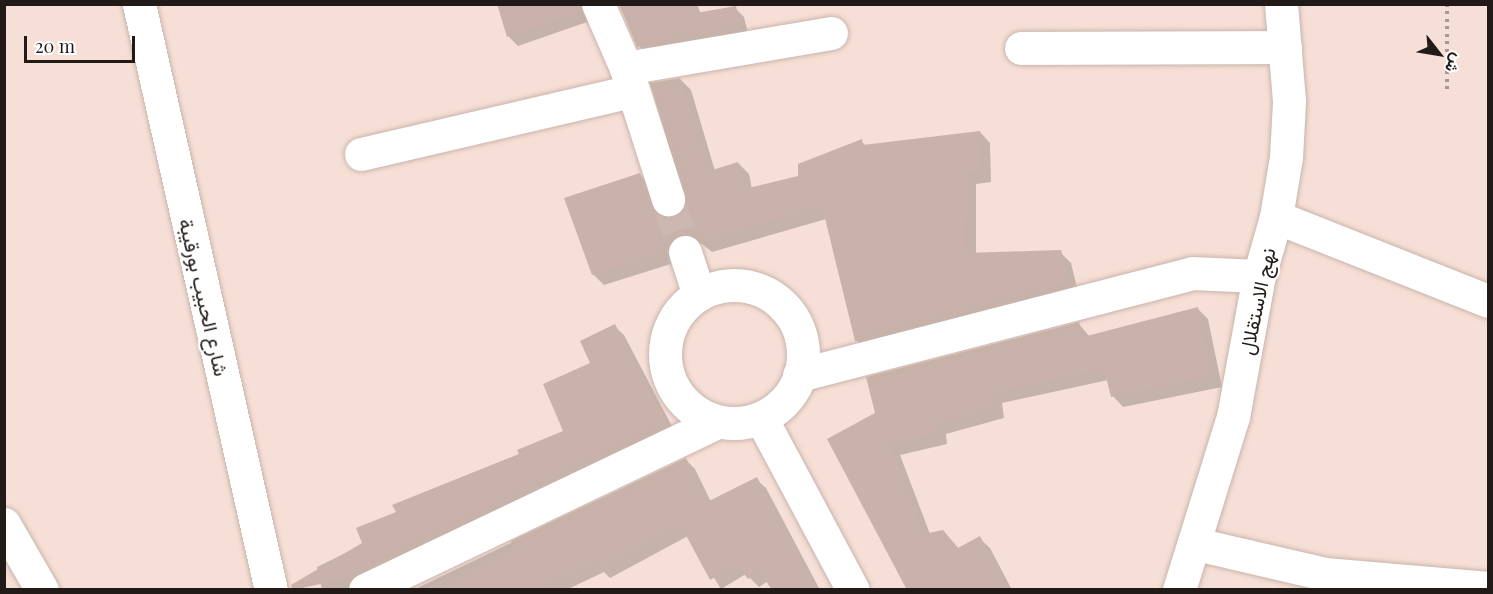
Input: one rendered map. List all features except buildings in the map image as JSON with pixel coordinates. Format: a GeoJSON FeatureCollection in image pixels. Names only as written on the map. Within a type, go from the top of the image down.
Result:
{"type":"FeatureCollection","features":[{"type":"Feature","properties":{"kind":"street","name":"شارع الحبيب بورقيبة"},"geometry":{"type":"LineString","coordinates":[[139,4],[271,590]]}},
{"type":"Feature","properties":{"kind":"street"},"geometry":{"type":"LineString","coordinates":[[598,4],[629,79],[668,199]]}},
{"type":"Feature","properties":{"kind":"street","name":"نهج الاستقلال"},"geometry":{"type":"LineString","coordinates":[[1179,590],[1196,544],[1233,417],[1259,276],[1276,217],[1286,157],[1285,47],[1281,4]]}},
{"type":"Feature","properties":{"kind":"street"},"geometry":{"type":"LineString","coordinates":[[361,154],[629,79],[831,33]]}},
{"type":"Feature","properties":{"kind":"street"},"geometry":{"type":"LineString","coordinates":[[1021,48],[1285,47]]}},
{"type":"Feature","properties":{"kind":"street"},"geometry":{"type":"LineString","coordinates":[[1276,217],[1488,301]]}},
{"type":"Feature","properties":{"kind":"street"},"geometry":{"type":"LineString","coordinates":[[685,252],[699,295]]}},
{"type":"Feature","properties":{"kind":"street"},"geometry":{"type":"LineString","coordinates":[[799,375],[1192,273],[1259,276]]}},
{"type":"Feature","properties":{"kind":"street"},"geometry":{"type":"LineString","coordinates":[[734,284],[757,288],[778,300],[793,318],[802,340],[799,375],[796,387],[781,405],[761,418],[740,424],[717,422],[697,414],[680,399],[669,380],[664,359],[666,336],[676,316],[699,295],[734,284]]}},
{"type":"Feature","properties":{"kind":"street"},"geometry":{"type":"LineString","coordinates":[[761,418],[853,590]]}},
{"type":"Feature","properties":{"kind":"street"},"geometry":{"type":"LineString","coordinates":[[365,590],[717,422]]}},
{"type":"Feature","properties":{"kind":"street"},"geometry":{"type":"LineString","coordinates":[[4,524],[42,590]]}},
{"type":"Feature","properties":{"kind":"street"},"geometry":{"type":"LineString","coordinates":[[1196,544],[1325,574],[1488,588]]}},
{"type":"Feature","properties":{"kind":"path"},"geometry":{"type":"LineString","coordinates":[[1447,4],[1447,92]]}},
{"type":"Feature","properties":{"kind":"tunnel"},"geometry":{"type":"LineString","coordinates":[[668,199],[685,252]]}}]}
